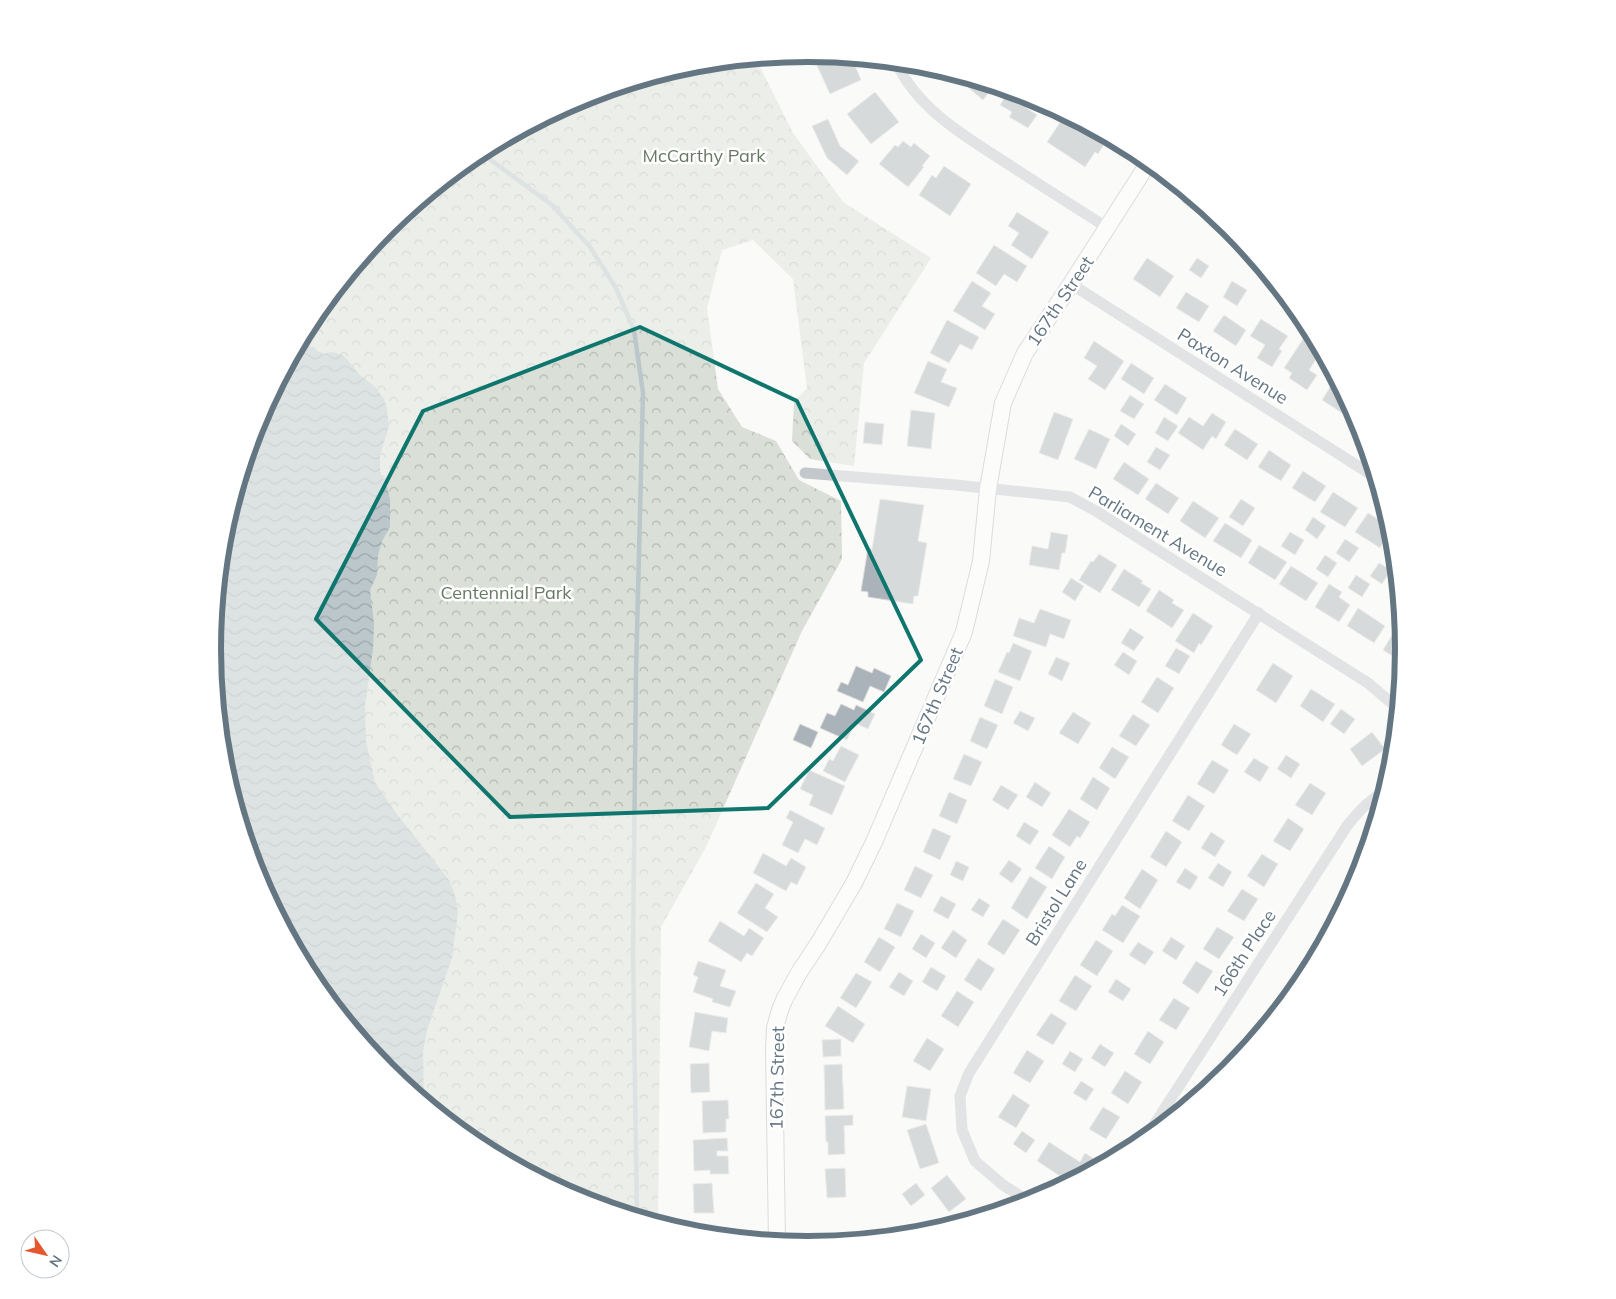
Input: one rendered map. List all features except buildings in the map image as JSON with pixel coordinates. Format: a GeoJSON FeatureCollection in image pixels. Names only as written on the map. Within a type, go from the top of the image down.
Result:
{"type":"FeatureCollection","features":[{"type":"Feature","properties":{"kind":"street"},"geometry":{"type":"LineString","coordinates":[[900,70],[924,103],[952,128],[1108,228]]}},
{"type":"Feature","properties":{"kind":"street","name":"167th Street"},"geometry":{"type":"LineString","coordinates":[[777,1235],[774,1051],[775,1028],[780,1010],[792,983],[834,918],[862,866],[964,632],[982,561],[988,489],[1003,403],[1025,353],[1145,169]]}},
{"type":"Feature","properties":{"kind":"street","name":"Paxton Avenue"},"geometry":{"type":"LineString","coordinates":[[1071,284],[1367,472]]}},
{"type":"Feature","properties":{"kind":"street","name":"Parliament Avenue"},"geometry":{"type":"LineString","coordinates":[[805,473],[1070,497],[1096,511],[1259,613],[1368,683],[1392,704]]}},
{"type":"Feature","properties":{"kind":"street","name":"Bristol Lane"},"geometry":{"type":"LineString","coordinates":[[1021,1196],[1003,1185],[976,1161],[962,1130],[960,1096],[969,1073],[1259,613]]}},
{"type":"Feature","properties":{"kind":"street","name":"166th Place"},"geometry":{"type":"LineString","coordinates":[[1156,1122],[1347,826],[1360,810],[1376,797]]}},
{"type":"Feature","properties":{"kind":"highlighted area"},"geometry":{"type":"Polygon","coordinates":[[[640,327],[797,401],[921,660],[768,808],[510,817],[316,619],[423,411],[640,327]]]}},
{"type":"Feature","properties":{"kind":"green space","name":"Centennial Park"},"geometry":{"type":"Polygon","coordinates":[[[759,65],[793,133],[843,202],[931,258],[864,363],[854,466],[810,459],[792,441],[794,402],[807,388],[793,279],[753,240],[722,250],[707,308],[718,389],[742,427],[776,441],[799,480],[841,501],[842,559],[802,631],[706,847],[661,927],[658,1217],[583,1192],[514,1158],[482,1138],[421,1091],[393,1065],[342,1007],[320,976],[282,909],[266,874],[252,838],[232,764],[222,688],[222,611],[226,573],[232,535],[252,461],[282,390],[320,323],[342,292],[393,234],[421,208],[482,161],[548,123],[583,107],[656,83],[693,74],[759,65]]]}},
{"type":"Feature","properties":{"kind":"water"},"geometry":{"type":"Polygon","coordinates":[[[306,346],[314,347],[320,354],[333,352],[344,356],[359,374],[375,387],[384,399],[387,409],[389,426],[380,455],[380,472],[387,486],[390,500],[390,527],[382,541],[378,555],[377,575],[370,590],[374,624],[373,649],[365,705],[366,741],[375,782],[393,809],[449,880],[455,895],[458,912],[452,958],[427,1030],[423,1051],[424,1093],[393,1065],[367,1037],[320,976],[282,909],[266,874],[252,838],[232,764],[222,688],[221,650],[222,611],[232,535],[252,461],[266,425],[282,390],[306,346]]]}},
{"type":"Feature","properties":{"kind":"waterway"},"geometry":{"type":"LineString","coordinates":[[488,158],[552,205],[590,247],[616,288],[634,330],[643,393],[636,673],[633,951],[637,1210]]}},
{"type":"Feature","properties":{"kind":"park label","name":"McCarthy Park"},"geometry":{"type":"Point","coordinates":[704,155]}}]}
